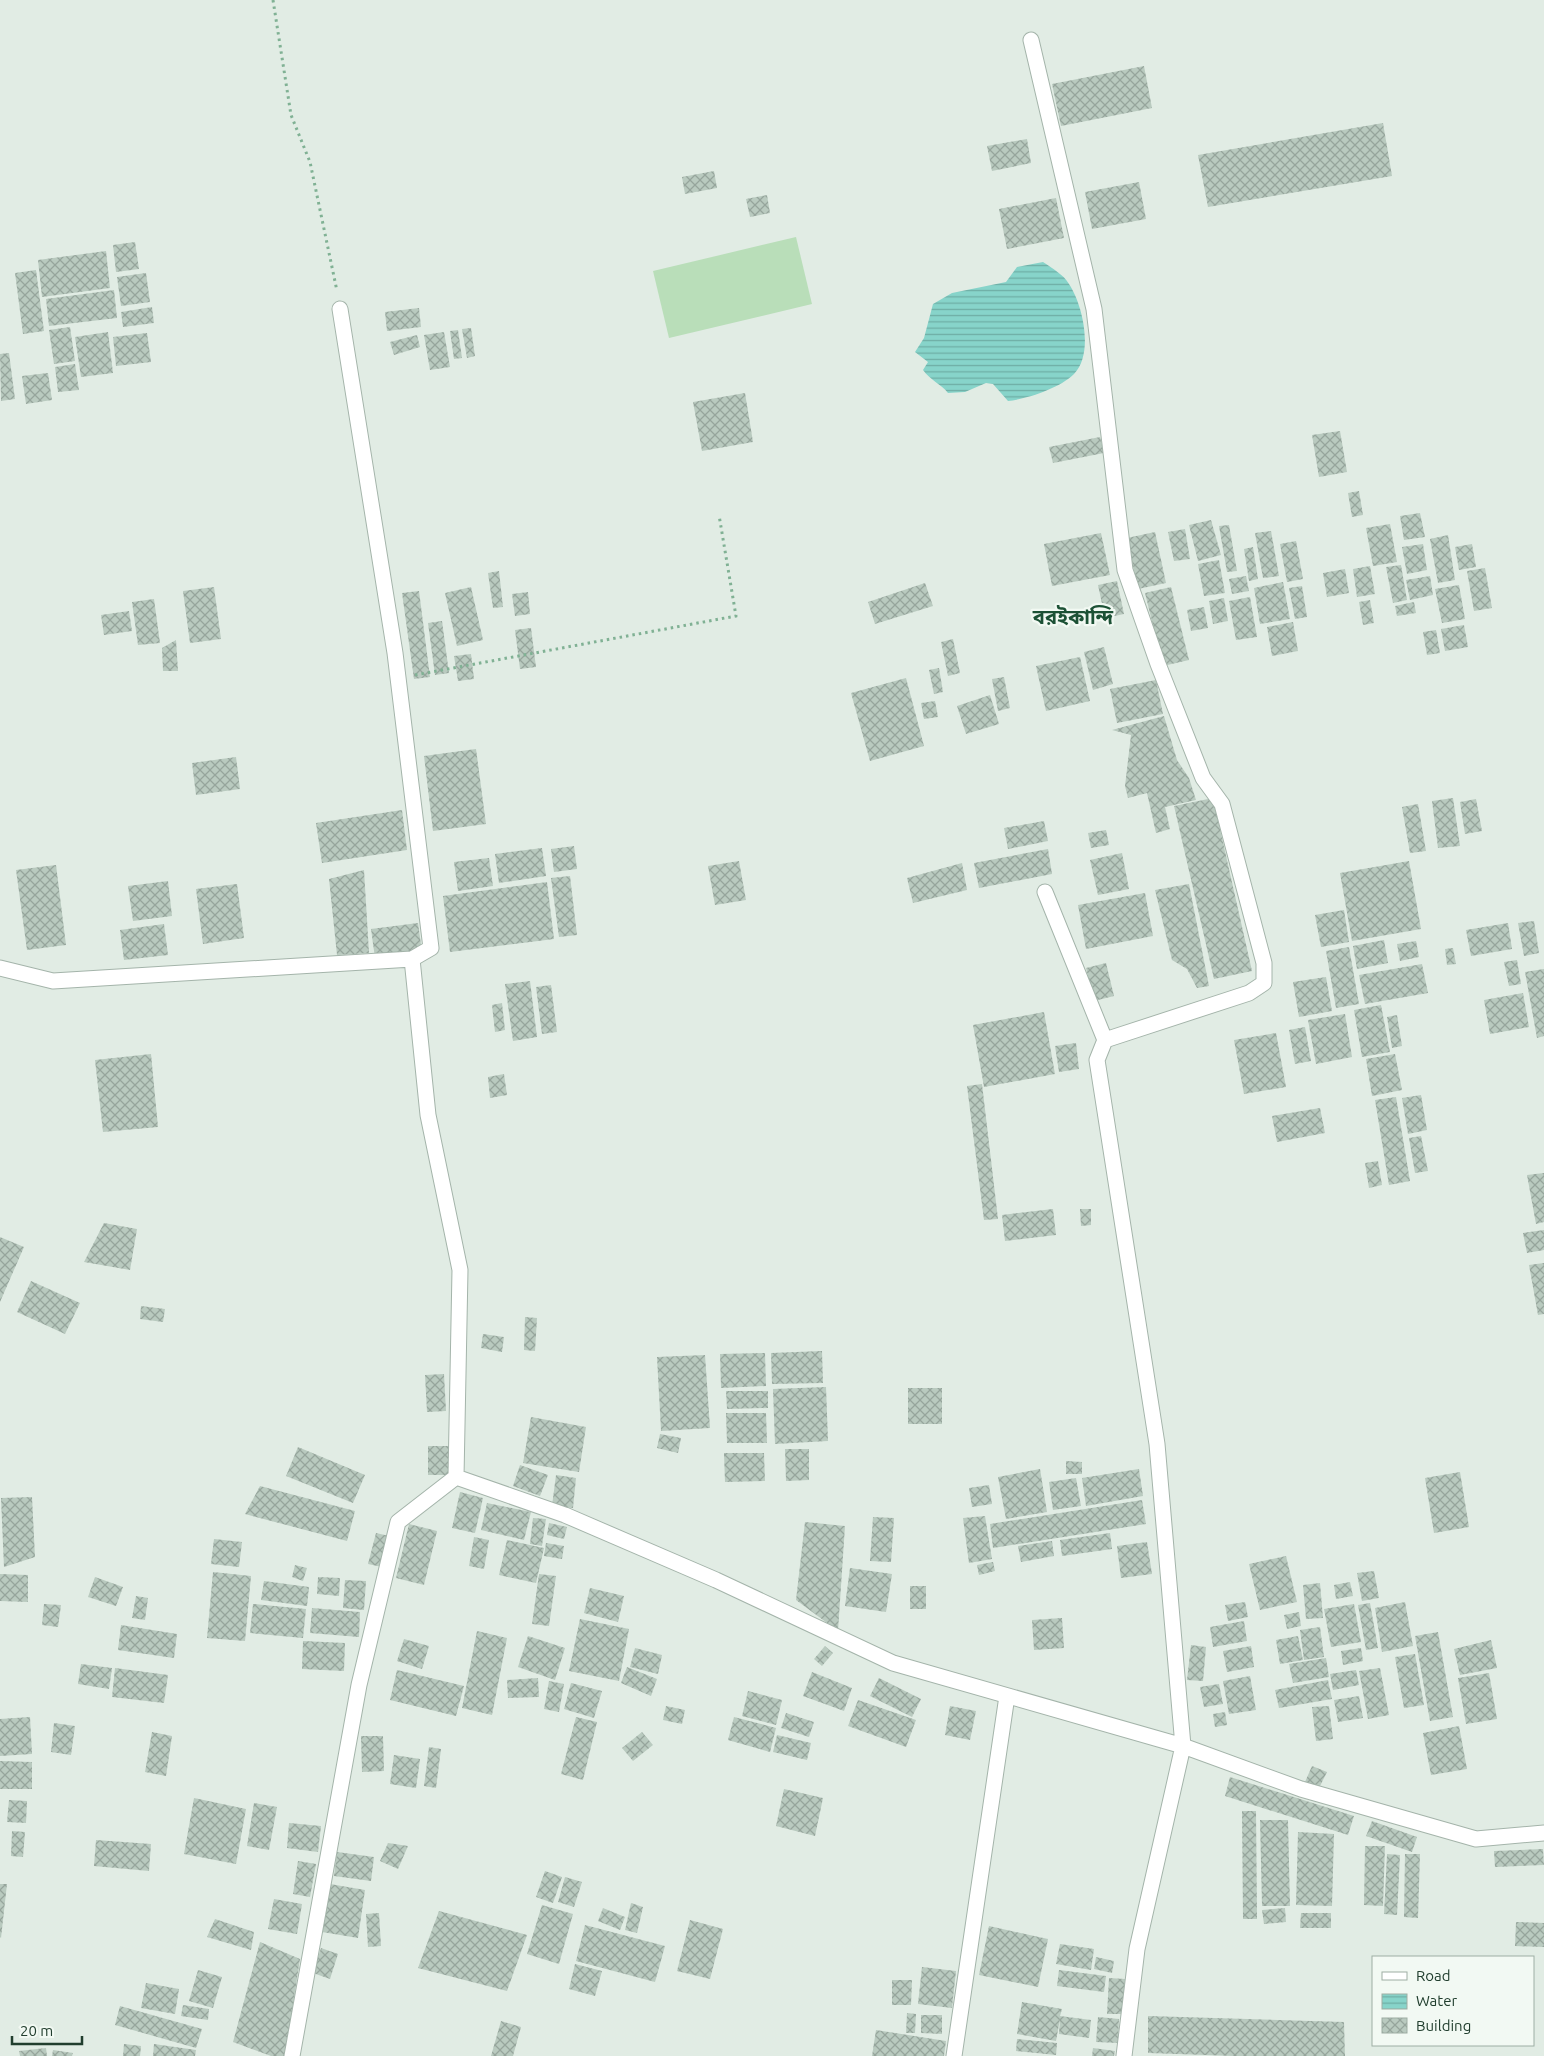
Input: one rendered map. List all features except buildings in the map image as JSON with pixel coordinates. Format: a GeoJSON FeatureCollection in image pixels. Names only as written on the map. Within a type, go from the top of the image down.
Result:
{"type":"FeatureCollection","features":[{"type":"Feature","properties":{"kind":"street"},"geometry":{"type":"LineString","coordinates":[[1031,40],[1094,309],[1125,570],[1158,664],[1204,778],[1222,804],[1264,964],[1264,982],[1249,993],[1105,1040]]}},
{"type":"Feature","properties":{"kind":"street"},"geometry":{"type":"LineString","coordinates":[[0,968],[53,981],[412,959],[431,948],[399,678],[340,309]]}},
{"type":"Feature","properties":{"kind":"street"},"geometry":{"type":"LineString","coordinates":[[1045,892],[1105,1040],[1097,1060],[1157,1444],[1183,1746],[1136,1949],[1124,2056]]}},
{"type":"Feature","properties":{"kind":"street"},"geometry":{"type":"LineString","coordinates":[[412,959],[428,1115],[460,1270],[456,1477]]}},
{"type":"Feature","properties":{"kind":"street"},"geometry":{"type":"LineString","coordinates":[[456,1477],[565,1515],[716,1580],[893,1663],[1183,1746],[1301,1789],[1476,1840],[1544,1833]]}},
{"type":"Feature","properties":{"kind":"street"},"geometry":{"type":"LineString","coordinates":[[292,2056],[359,1685],[398,1522],[456,1477]]}},
{"type":"Feature","properties":{"kind":"street"},"geometry":{"type":"LineString","coordinates":[[954,2056],[1007,1696]]}},
{"type":"Feature","properties":{"kind":"path"},"geometry":{"type":"LineString","coordinates":[[273,0],[291,115],[310,162],[340,309]]}},
{"type":"Feature","properties":{"kind":"path"},"geometry":{"type":"LineString","coordinates":[[399,678],[736,616],[719,514]]}},
{"type":"Feature","properties":{"kind":"green space"},"geometry":{"type":"Polygon","coordinates":[[[796,237],[812,304],[669,338],[653,271],[796,237]]]}},
{"type":"Feature","properties":{"kind":"water"},"geometry":{"type":"Polygon","coordinates":[[[1043,262],[1067,281],[1074,293],[1082,316],[1085,342],[1084,354],[1074,374],[1052,388],[1016,400],[1008,401],[993,384],[986,383],[965,392],[948,393],[923,370],[928,362],[915,352],[924,338],[933,304],[952,293],[1006,282],[1017,267],[1043,262]]]}},
{"type":"Feature","properties":{"kind":"district","name":"বরইকান্দি"},"geometry":{"type":"Point","coordinates":[1073,616]}}]}
